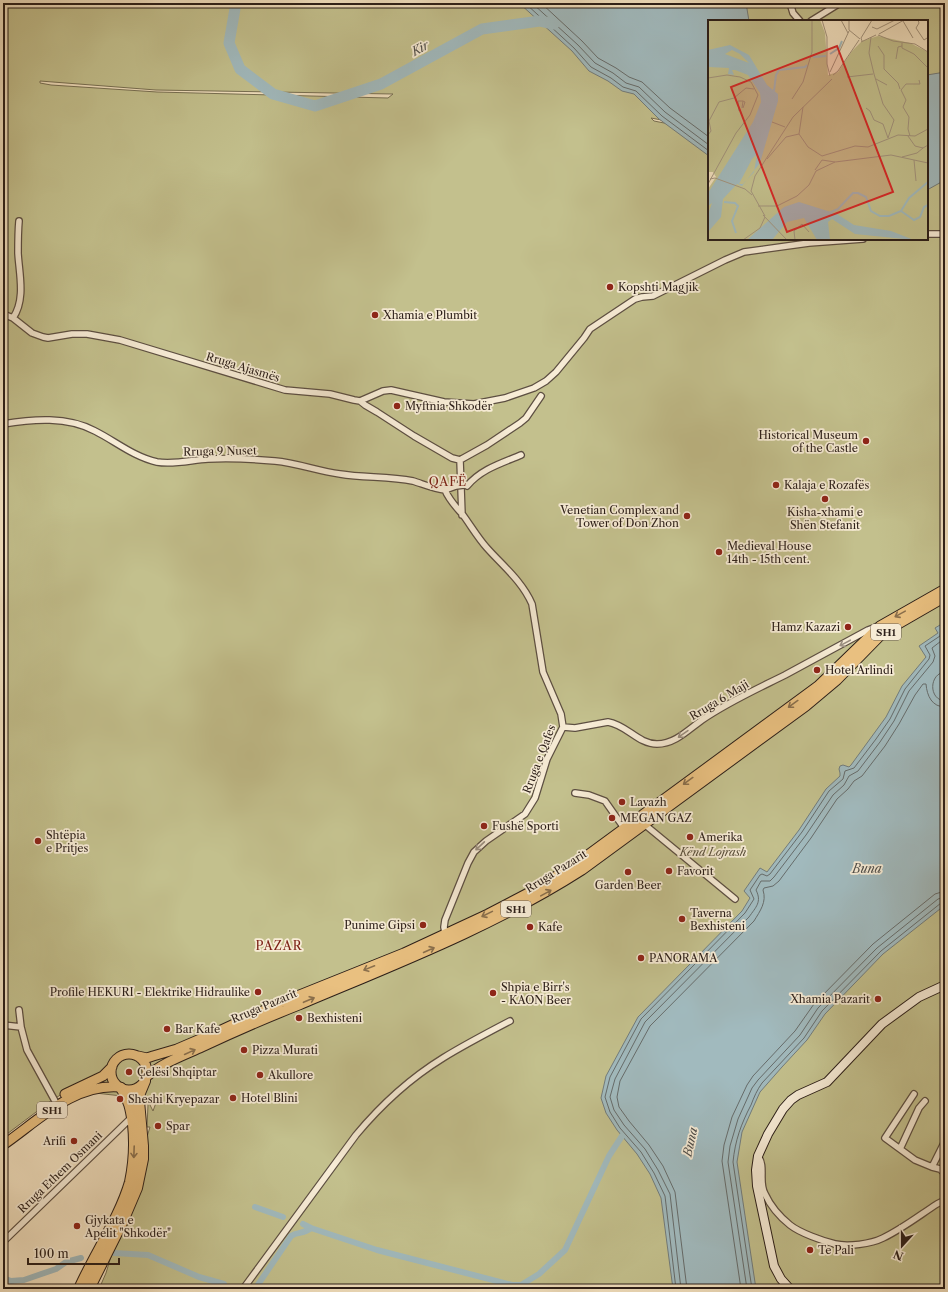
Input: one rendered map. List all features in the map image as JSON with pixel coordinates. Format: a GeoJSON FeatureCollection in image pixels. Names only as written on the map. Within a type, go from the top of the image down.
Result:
{"type":"FeatureCollection","features":[{"type":"Feature","properties":{"kind":"highway"},"geometry":{"type":"LineString","coordinates":[[79,1289],[121,1204],[129,1183],[134,1156],[136,1116],[139,1097],[146,1079]]}},
{"type":"Feature","properties":{"kind":"highway"},"geometry":{"type":"LineString","coordinates":[[89,1289],[123,1221],[137,1188],[140,1174],[143,1153],[136,1116],[120,1087]]}},
{"type":"Feature","properties":{"kind":"main road","name":"SH1"},"geometry":{"type":"LineString","coordinates":[[880,626],[945,589]]}},
{"type":"Feature","properties":{"kind":"main road","name":"Rruga Pazarit"},"geometry":{"type":"LineString","coordinates":[[146,1079],[162,1065],[235,1032],[375,974],[496,920],[550,890],[582,870],[800,710],[837,680],[880,636],[892,627],[945,598]]}},
{"type":"Feature","properties":{"kind":"main road","name":"Rruga Pazarit"},"geometry":{"type":"LineString","coordinates":[[138,1056],[147,1058],[177,1049],[282,1002],[404,953],[503,906],[547,882],[577,863],[825,681],[880,626]]}},
{"type":"Feature","properties":{"kind":"main road"},"geometry":{"type":"LineString","coordinates":[[790,1289],[777,1273],[773,1261],[757,1186],[756,1170],[758,1156],[770,1129],[788,1103],[798,1095],[830,1080],[882,1024],[919,997],[945,985]]}},
{"type":"Feature","properties":{"kind":"main road","name":"SH1"},"geometry":{"type":"LineString","coordinates":[[3,1138],[55,1101],[103,1076],[120,1057],[132,1054],[138,1056]]}},
{"type":"Feature","properties":{"kind":"main road"},"geometry":{"type":"LineString","coordinates":[[138,1056],[144,1062],[147,1069],[146,1079]]}},
{"type":"Feature","properties":{"kind":"main road"},"geometry":{"type":"LineString","coordinates":[[112,1067],[112,1075],[115,1082],[120,1087]]}},
{"type":"Feature","properties":{"kind":"main road","name":"SH1"},"geometry":{"type":"LineString","coordinates":[[3,1145],[72,1097],[107,1086],[120,1087],[126,1090],[134,1089],[140,1086],[146,1079]]}},
{"type":"Feature","properties":{"kind":"street"},"geometry":{"type":"LineString","coordinates":[[790,3],[792,13],[799,20]]}},
{"type":"Feature","properties":{"kind":"street"},"geometry":{"type":"LineString","coordinates":[[813,20],[840,3]]}},
{"type":"Feature","properties":{"kind":"street"},"geometry":{"type":"LineString","coordinates":[[13,318],[16,314],[21,286],[18,255],[19,221]]}},
{"type":"Feature","properties":{"kind":"street"},"geometry":{"type":"LineString","coordinates":[[928,234],[945,234]]}},
{"type":"Feature","properties":{"kind":"street"},"geometry":{"type":"LineString","coordinates":[[360,401],[378,392],[387,390],[402,392],[437,401],[459,404],[474,404],[505,398],[534,388],[546,382],[566,361],[590,328],[635,299],[653,296],[744,252],[852,240]]}},
{"type":"Feature","properties":{"kind":"street","name":"Rruga Ajasmës"},"geometry":{"type":"LineString","coordinates":[[3,314],[13,318],[32,333],[43,337],[48,338],[72,334],[87,334],[120,340],[285,390],[330,394],[360,401],[414,436],[452,458],[460,460]]}},
{"type":"Feature","properties":{"kind":"street"},"geometry":{"type":"LineString","coordinates":[[462,515],[460,460],[487,445],[520,423],[526,418],[541,396]]}},
{"type":"Feature","properties":{"kind":"street","name":"Rruga 9 Nuset"},"geometry":{"type":"LineString","coordinates":[[3,424],[41,420],[79,424],[96,431],[138,455],[159,462],[211,459],[276,461],[339,474],[408,480],[445,490]]}},
{"type":"Feature","properties":{"kind":"street"},"geometry":{"type":"LineString","coordinates":[[445,490],[456,486],[466,486],[482,472],[521,455]]}},
{"type":"Feature","properties":{"kind":"street","name":"Rruga e Qafes"},"geometry":{"type":"LineString","coordinates":[[445,490],[454,506],[486,548],[518,580],[529,597],[532,604],[543,672],[561,714],[564,727],[547,759],[535,798],[528,810],[478,847],[471,857],[445,920],[445,934]]}},
{"type":"Feature","properties":{"kind":"street","name":"Rruga 6 Maji"},"geometry":{"type":"LineString","coordinates":[[564,727],[575,728],[608,722],[625,729],[643,741],[656,744],[669,742],[675,740],[734,700],[868,630],[880,626]]}},
{"type":"Feature","properties":{"kind":"street"},"geometry":{"type":"LineString","coordinates":[[574,793],[589,795],[605,801],[624,828]]}},
{"type":"Feature","properties":{"kind":"street"},"geometry":{"type":"LineString","coordinates":[[644,824],[735,899]]}},
{"type":"Feature","properties":{"kind":"street"},"geometry":{"type":"LineString","coordinates":[[19,1010],[21,1027],[27,1050],[55,1101]]}},
{"type":"Feature","properties":{"kind":"street"},"geometry":{"type":"LineString","coordinates":[[243,1289],[356,1135],[385,1103],[413,1079],[442,1058],[510,1021]]}},
{"type":"Feature","properties":{"kind":"street"},"geometry":{"type":"LineString","coordinates":[[3,1026],[21,1027]]}},
{"type":"Feature","properties":{"kind":"street"},"geometry":{"type":"LineString","coordinates":[[914,1094],[885,1138],[915,1160],[940,1169],[945,1174]]}},
{"type":"Feature","properties":{"kind":"street"},"geometry":{"type":"LineString","coordinates":[[900,1149],[919,1108],[925,1101]]}},
{"type":"Feature","properties":{"kind":"street","name":"Rruga Ethem Osmani"},"geometry":{"type":"LineString","coordinates":[[3,1242],[136,1116]]}},
{"type":"Feature","properties":{"kind":"street"},"geometry":{"type":"LineString","coordinates":[[932,1167],[945,1141]]}},
{"type":"Feature","properties":{"kind":"street"},"geometry":{"type":"LineString","coordinates":[[758,1156],[762,1162],[762,1189],[769,1201],[782,1217],[790,1226],[807,1234],[836,1244],[865,1244],[882,1238],[945,1200]]}},
{"type":"Feature","properties":{"kind":"green space","name":"Kënd Lojrash"},"geometry":{"type":"Polygon","coordinates":[[[3,3],[945,3],[945,148],[928,150],[928,20],[708,20],[708,129],[651,118],[654,121],[708,132],[708,240],[928,240],[928,153],[945,150],[945,1289],[99,1289],[106,1273],[150,1127],[147,1127],[148,1105],[149,1103],[153,1111],[157,1100],[69,1090],[52,1100],[3,1137],[3,3]],[[40,81],[40,83],[51,85],[157,92],[388,98],[393,94],[156,90],[40,81]]]}},
{"type":"Feature","properties":{"kind":"water"},"geometry":{"type":"Polygon","coordinates":[[[519,3],[746,3],[749,20],[708,20],[708,155],[659,119],[634,94],[622,91],[608,81],[589,71],[572,51],[519,3]]]}},
{"type":"Feature","properties":{"kind":"water"},"geometry":{"type":"Polygon","coordinates":[[[945,72],[945,180],[928,189],[928,75],[945,72]]]}},
{"type":"Feature","properties":{"kind":"water","name":"Buna"},"geometry":{"type":"Polygon","coordinates":[[[945,622],[945,677],[942,690],[945,694],[945,905],[883,954],[825,1014],[807,1040],[760,1092],[742,1132],[737,1162],[756,1289],[673,1289],[661,1198],[650,1174],[606,1113],[601,1098],[606,1076],[638,1017],[742,911],[750,898],[744,891],[760,868],[767,872],[799,830],[826,789],[840,776],[840,766],[843,765],[849,767],[851,765],[886,717],[902,686],[926,657],[919,646],[938,633],[935,628],[945,622]]]}},
{"type":"Feature","properties":{"kind":"waterway","name":"Kir"},"geometry":{"type":"LineString","coordinates":[[236,3],[229,43],[240,69],[273,94],[315,106],[381,84],[482,29],[540,21],[554,24]]}},
{"type":"Feature","properties":{"kind":"waterway"},"geometry":{"type":"LineString","coordinates":[[255,1289],[291,1236],[305,1232],[311,1228],[377,1250],[512,1285],[521,1285],[539,1274],[565,1250],[609,1156],[622,1136]]}},
{"type":"Feature","properties":{"kind":"waterway"},"geometry":{"type":"LineString","coordinates":[[255,1207],[283,1217]]}},
{"type":"Feature","properties":{"kind":"waterway"},"geometry":{"type":"LineString","coordinates":[[303,1224],[311,1228]]}},
{"type":"Feature","properties":{"kind":"waterway"},"geometry":{"type":"LineString","coordinates":[[114,1253],[148,1255],[199,1277],[224,1284]]}},
{"type":"Feature","properties":{"kind":"waterway"},"geometry":{"type":"LineString","coordinates":[[3,1278],[11,1281],[24,1280],[56,1269],[66,1262],[81,1258]]}},
{"type":"Feature","properties":{"kind":"place","name":"Kopshti Magjik"},"geometry":{"type":"Point","coordinates":[610,287]}},
{"type":"Feature","properties":{"kind":"place","name":"Xhamia e Plumbit"},"geometry":{"type":"Point","coordinates":[375,315]}},
{"type":"Feature","properties":{"kind":"place","name":"Myftnia Shkodër"},"geometry":{"type":"Point","coordinates":[397,406]}},
{"type":"Feature","properties":{"kind":"place","name":"Historical Museum of the Castle"},"geometry":{"type":"Point","coordinates":[866,441]}},
{"type":"Feature","properties":{"kind":"place","name":"Kalaja e Rozafës"},"geometry":{"type":"Point","coordinates":[776,485]}},
{"type":"Feature","properties":{"kind":"place","name":"Kisha-xhami e Shën Stefanit"},"geometry":{"type":"Point","coordinates":[825,499]}},
{"type":"Feature","properties":{"kind":"place","name":"Venetian Complex and Tower of Don Zhon"},"geometry":{"type":"Point","coordinates":[687,516]}},
{"type":"Feature","properties":{"kind":"place","name":"Medieval House 14th - 15th cent."},"geometry":{"type":"Point","coordinates":[719,552]}},
{"type":"Feature","properties":{"kind":"place","name":"Hamz Kazazi"},"geometry":{"type":"Point","coordinates":[848,627]}},
{"type":"Feature","properties":{"kind":"place","name":"Hotel Arlindi"},"geometry":{"type":"Point","coordinates":[817,670]}},
{"type":"Feature","properties":{"kind":"place","name":"Lavazh"},"geometry":{"type":"Point","coordinates":[622,802]}},
{"type":"Feature","properties":{"kind":"place","name":"MEGAN GAZ"},"geometry":{"type":"Point","coordinates":[612,818]}},
{"type":"Feature","properties":{"kind":"place","name":"Fushë Sporti"},"geometry":{"type":"Point","coordinates":[484,826]}},
{"type":"Feature","properties":{"kind":"place","name":"Amerika"},"geometry":{"type":"Point","coordinates":[690,837]}},
{"type":"Feature","properties":{"kind":"place","name":"Shtëpia e Pritjes"},"geometry":{"type":"Point","coordinates":[38,841]}},
{"type":"Feature","properties":{"kind":"place","name":"Favorit"},"geometry":{"type":"Point","coordinates":[669,871]}},
{"type":"Feature","properties":{"kind":"place","name":"Garden Beer"},"geometry":{"type":"Point","coordinates":[628,872]}},
{"type":"Feature","properties":{"kind":"place","name":"Taverna Bexhisteni"},"geometry":{"type":"Point","coordinates":[682,919]}},
{"type":"Feature","properties":{"kind":"place","name":"Punime Gipsi"},"geometry":{"type":"Point","coordinates":[423,925]}},
{"type":"Feature","properties":{"kind":"place","name":"Kafe"},"geometry":{"type":"Point","coordinates":[530,927]}},
{"type":"Feature","properties":{"kind":"place","name":"PANORAMA"},"geometry":{"type":"Point","coordinates":[641,958]}},
{"type":"Feature","properties":{"kind":"place","name":"Profile HEKURI - Elektrike Hidraulike"},"geometry":{"type":"Point","coordinates":[258,992]}},
{"type":"Feature","properties":{"kind":"place","name":"Shpia e Birr's - KAON Beer"},"geometry":{"type":"Point","coordinates":[493,993]}},
{"type":"Feature","properties":{"kind":"place","name":"Xhamia Pazarit"},"geometry":{"type":"Point","coordinates":[878,999]}},
{"type":"Feature","properties":{"kind":"place","name":"Bexhisteni"},"geometry":{"type":"Point","coordinates":[299,1018]}},
{"type":"Feature","properties":{"kind":"place","name":"Bar Kafe"},"geometry":{"type":"Point","coordinates":[167,1029]}},
{"type":"Feature","properties":{"kind":"place","name":"Pizza Murati"},"geometry":{"type":"Point","coordinates":[244,1050]}},
{"type":"Feature","properties":{"kind":"place","name":"Çelësi Shqiptar"},"geometry":{"type":"Point","coordinates":[129,1072]}},
{"type":"Feature","properties":{"kind":"place","name":"Akullore"},"geometry":{"type":"Point","coordinates":[260,1075]}},
{"type":"Feature","properties":{"kind":"place","name":"Hotel Blini"},"geometry":{"type":"Point","coordinates":[233,1098]}},
{"type":"Feature","properties":{"kind":"place","name":"Sheshi Kryepazar"},"geometry":{"type":"Point","coordinates":[120,1099]}},
{"type":"Feature","properties":{"kind":"place","name":"Spar"},"geometry":{"type":"Point","coordinates":[158,1126]}},
{"type":"Feature","properties":{"kind":"place","name":"Arifi"},"geometry":{"type":"Point","coordinates":[74,1141]}},
{"type":"Feature","properties":{"kind":"place","name":"Gjykata e Apelit \"Shkodër\""},"geometry":{"type":"Point","coordinates":[77,1226]}},
{"type":"Feature","properties":{"kind":"place","name":"Te Pali"},"geometry":{"type":"Point","coordinates":[810,1250]}},
{"type":"Feature","properties":{"kind":"district","name":"QAFË"},"geometry":{"type":"Point","coordinates":[448,481]}},
{"type":"Feature","properties":{"kind":"district","name":"PAZAR"},"geometry":{"type":"Point","coordinates":[279,945]}}]}
